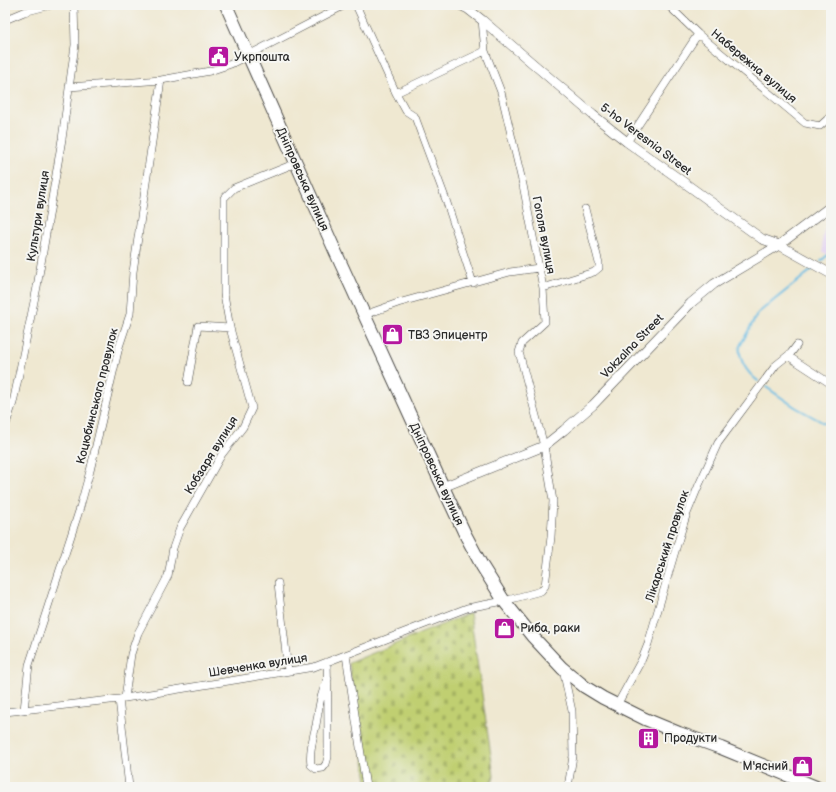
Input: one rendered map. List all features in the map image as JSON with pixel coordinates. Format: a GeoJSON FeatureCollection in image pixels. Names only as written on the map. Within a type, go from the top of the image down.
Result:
{"type":"FeatureCollection","features":[{"type":"Feature","properties":{"kind":"highway","name":"Дніпровська вулиця"},"geometry":{"type":"LineString","coordinates":[[226,5],[364,316],[443,487],[482,566],[504,601],[533,637],[562,668],[603,698],[679,733],[721,748],[814,787]]}},
{"type":"Feature","properties":{"kind":"street"},"geometry":{"type":"LineString","coordinates":[[5,20],[24,12],[51,5]]}},
{"type":"Feature","properties":{"kind":"street","name":"Культури вулиця"},"geometry":{"type":"LineString","coordinates":[[5,427],[13,403],[38,288],[62,139],[75,45],[74,5]]}},
{"type":"Feature","properties":{"kind":"street"},"geometry":{"type":"LineString","coordinates":[[69,87],[161,80],[210,71],[231,64],[344,5]]}},
{"type":"Feature","properties":{"kind":"street"},"geometry":{"type":"LineString","coordinates":[[356,5],[406,111],[415,117],[446,200],[473,283]]}},
{"type":"Feature","properties":{"kind":"street","name":"5-ho Veresnia Street"},"geometry":{"type":"LineString","coordinates":[[460,5],[468,9],[482,20],[593,115],[627,142],[762,239],[779,245],[831,274]]}},
{"type":"Feature","properties":{"kind":"street","name":"Набережна вулиця"},"geometry":{"type":"LineString","coordinates":[[668,5],[698,34],[805,123],[820,126],[831,116]]}},
{"type":"Feature","properties":{"kind":"street","name":"Гоголя вулиця"},"geometry":{"type":"LineString","coordinates":[[482,20],[485,51],[501,92],[523,185],[543,288],[545,322],[522,343],[519,352],[544,446]]}},
{"type":"Feature","properties":{"kind":"street"},"geometry":{"type":"LineString","coordinates":[[627,142],[698,34]]}},
{"type":"Feature","properties":{"kind":"street"},"geometry":{"type":"LineString","coordinates":[[396,92],[485,51]]}},
{"type":"Feature","properties":{"kind":"street","name":"Коцюбинського провулок"},"geometry":{"type":"LineString","coordinates":[[24,710],[29,665],[79,511],[90,471],[119,347],[130,314],[133,272],[161,80]]}},
{"type":"Feature","properties":{"kind":"street","name":"Кобзаря вулиця"},"geometry":{"type":"LineString","coordinates":[[129,787],[122,699],[131,654],[138,633],[168,576],[173,548],[180,528],[222,454],[244,427],[252,408],[230,328],[224,294],[224,198],[234,188],[296,163]]}},
{"type":"Feature","properties":{"kind":"street","name":"Vokzalna Street"},"geometry":{"type":"LineString","coordinates":[[443,487],[544,446],[593,405],[691,303],[714,284],[779,245],[831,206]]}},
{"type":"Feature","properties":{"kind":"street"},"geometry":{"type":"LineString","coordinates":[[543,288],[594,272],[599,268],[585,209]]}},
{"type":"Feature","properties":{"kind":"street"},"geometry":{"type":"LineString","coordinates":[[364,316],[398,303],[510,272],[538,268]]}},
{"type":"Feature","properties":{"kind":"street"},"geometry":{"type":"LineString","coordinates":[[188,382],[198,326],[230,328]]}},
{"type":"Feature","properties":{"kind":"street","name":"Лікарський провулок"},"geometry":{"type":"LineString","coordinates":[[617,705],[642,659],[648,644],[686,516],[718,443],[776,365],[788,356],[797,345]]}},
{"type":"Feature","properties":{"kind":"street"},"geometry":{"type":"LineString","coordinates":[[788,356],[831,384]]}},
{"type":"Feature","properties":{"kind":"street","name":"Шевченка вулиця"},"geometry":{"type":"LineString","coordinates":[[5,712],[122,699],[314,667],[468,608],[504,601],[541,591],[545,586],[552,537],[553,501],[544,446]]}},
{"type":"Feature","properties":{"kind":"street"},"geometry":{"type":"LineString","coordinates":[[278,582],[288,671]]}},
{"type":"Feature","properties":{"kind":"street"},"geometry":{"type":"LineString","coordinates":[[346,655],[366,787]]}},
{"type":"Feature","properties":{"kind":"street"},"geometry":{"type":"LineString","coordinates":[[327,662],[328,679],[328,757],[323,768],[316,769],[311,765],[310,760],[312,744],[323,687],[328,679]]}},
{"type":"Feature","properties":{"kind":"street"},"geometry":{"type":"LineString","coordinates":[[562,668],[572,711],[573,756],[571,786]]}},
{"type":"Feature","properties":{"kind":"shaded area"},"geometry":{"type":"Polygon","coordinates":[[[831,224],[831,257],[823,252],[822,241],[824,230],[831,224]]]}},
{"type":"Feature","properties":{"kind":"green space"},"geometry":{"type":"Polygon","coordinates":[[[470,613],[494,776],[491,787],[368,787],[349,663],[470,613]]]}},
{"type":"Feature","properties":{"kind":"waterway"},"geometry":{"type":"LineString","coordinates":[[821,261],[831,252]]}},
{"type":"Feature","properties":{"kind":"waterway"},"geometry":{"type":"LineString","coordinates":[[758,381],[750,374],[744,365],[740,356],[740,346],[758,313],[813,269]]}},
{"type":"Feature","properties":{"kind":"waterway"},"geometry":{"type":"LineString","coordinates":[[766,387],[795,407],[831,427]]}},
{"type":"Feature","properties":{"kind":"place","name":"Укрпошта"},"geometry":{"type":"Point","coordinates":[218,57]}},
{"type":"Feature","properties":{"kind":"place","name":"ТВЗ Эпицентр"},"geometry":{"type":"Point","coordinates":[393,335]}},
{"type":"Feature","properties":{"kind":"place","name":"Риба, раки"},"geometry":{"type":"Point","coordinates":[504,628]}},
{"type":"Feature","properties":{"kind":"place","name":"Продукти"},"geometry":{"type":"Point","coordinates":[649,738]}},
{"type":"Feature","properties":{"kind":"place","name":"М'ясний"},"geometry":{"type":"Point","coordinates":[803,766]}}]}
